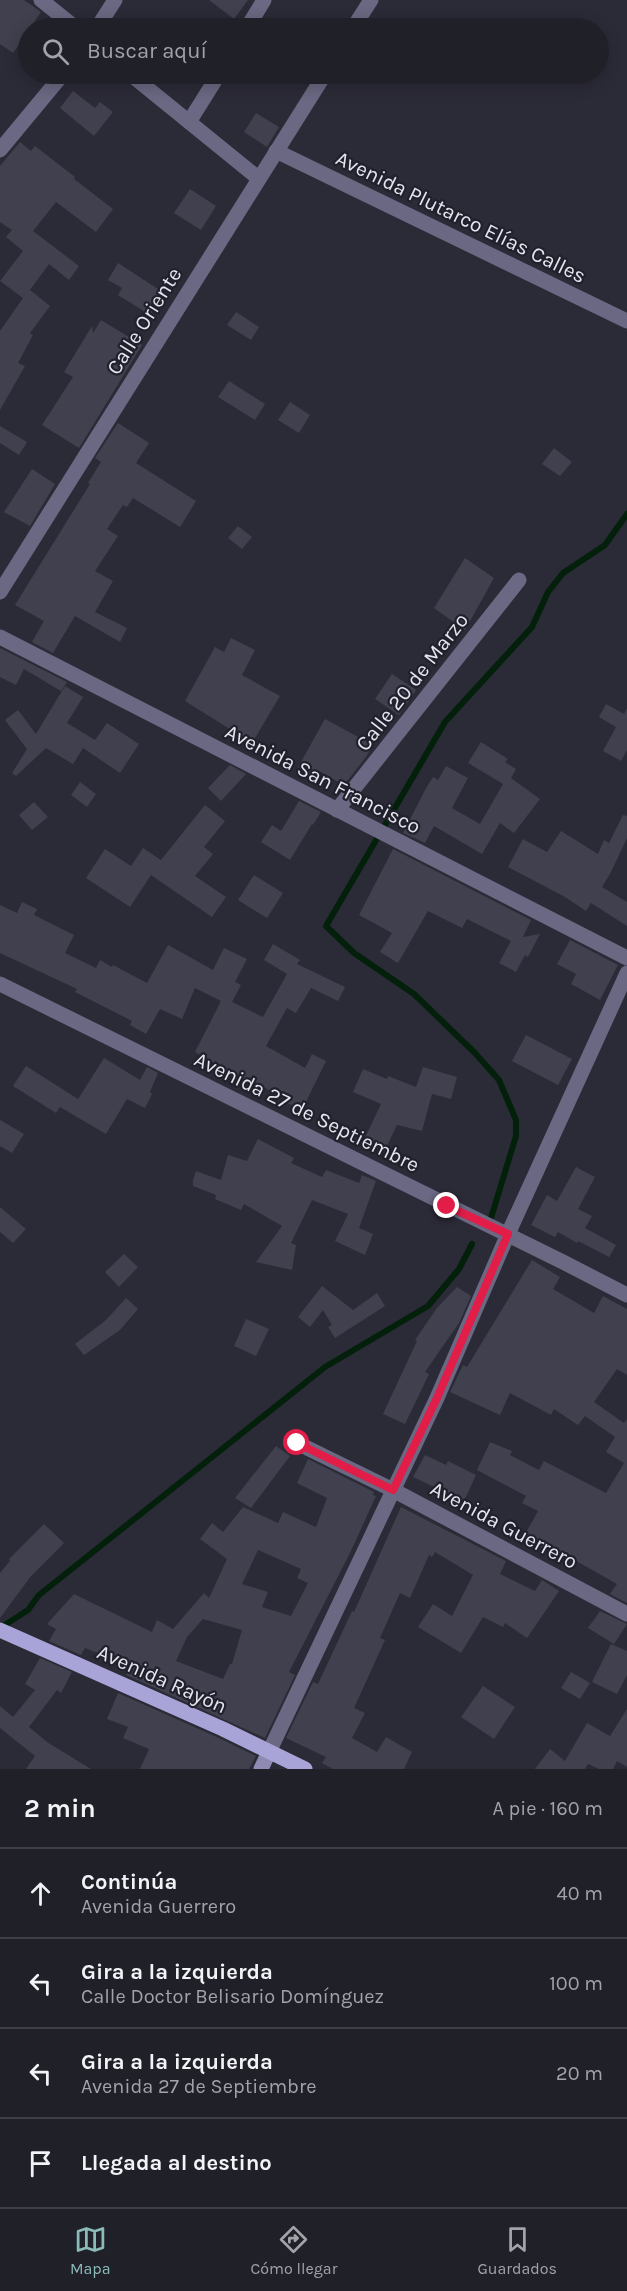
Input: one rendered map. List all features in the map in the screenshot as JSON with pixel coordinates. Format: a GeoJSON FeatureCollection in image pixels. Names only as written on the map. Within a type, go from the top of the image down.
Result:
{"type":"FeatureCollection","features":[{"type":"Feature","properties":{"kind":"main road","name":"Avenida Rayón"},"geometry":{"type":"LineString","coordinates":[[0,1630],[305,1769]]}},
{"type":"Feature","properties":{"kind":"street"},"geometry":{"type":"LineString","coordinates":[[41,0],[64,18]]}},
{"type":"Feature","properties":{"kind":"street"},"geometry":{"type":"LineString","coordinates":[[103,18],[115,0]]}},
{"type":"Feature","properties":{"kind":"street"},"geometry":{"type":"LineString","coordinates":[[253,18],[264,0]]}},
{"type":"Feature","properties":{"kind":"street"},"geometry":{"type":"LineString","coordinates":[[359,18],[371,0]]}},
{"type":"Feature","properties":{"kind":"street"},"geometry":{"type":"LineString","coordinates":[[0,150],[55,84]]}},
{"type":"Feature","properties":{"kind":"street"},"geometry":{"type":"LineString","coordinates":[[142,84],[258,178]]}},
{"type":"Feature","properties":{"kind":"street"},"geometry":{"type":"LineString","coordinates":[[189,122],[213,84]]}},
{"type":"Feature","properties":{"kind":"street","name":"Calle Oriente"},"geometry":{"type":"LineString","coordinates":[[0,592],[319,84]]}},
{"type":"Feature","properties":{"kind":"street","name":"Avenida Plutarco Elías Calles"},"geometry":{"type":"LineString","coordinates":[[276,151],[627,321]]}},
{"type":"Feature","properties":{"kind":"street","name":"Calle 20 de Marzo"},"geometry":{"type":"LineString","coordinates":[[338,810],[519,580]]}},
{"type":"Feature","properties":{"kind":"street","name":"Avenida San Francisco"},"geometry":{"type":"LineString","coordinates":[[0,637],[627,958]]}},
{"type":"Feature","properties":{"kind":"street"},"geometry":{"type":"LineString","coordinates":[[261,1769],[437,1398],[508,1234],[627,973]]}},
{"type":"Feature","properties":{"kind":"street","name":"Avenida 27 de Septiembre"},"geometry":{"type":"LineString","coordinates":[[0,984],[627,1295]]}},
{"type":"Feature","properties":{"kind":"street","name":"Avenida Guerrero"},"geometry":{"type":"LineString","coordinates":[[297,1443],[393,1490],[627,1614]]}},
{"type":"Feature","properties":{"kind":"building"},"geometry":{"type":"Polygon","coordinates":[[[0,0],[24,0],[41,12],[37,18],[18,18],[18,46],[13,53],[0,44],[0,0]]]}},
{"type":"Feature","properties":{"kind":"building"},"geometry":{"type":"Polygon","coordinates":[[[209,0],[248,0],[233,18],[209,0]]]}},
{"type":"Feature","properties":{"kind":"building"},"geometry":{"type":"Polygon","coordinates":[[[73,91],[95,108],[100,102],[113,112],[94,136],[60,108],[73,91]]]}},
{"type":"Feature","properties":{"kind":"building"},"geometry":{"type":"Polygon","coordinates":[[[256,113],[279,127],[267,147],[244,132],[256,113]]]}},
{"type":"Feature","properties":{"kind":"building"},"geometry":{"type":"Polygon","coordinates":[[[20,142],[31,151],[35,146],[113,209],[96,232],[56,202],[33,231],[79,266],[69,280],[49,264],[30,290],[50,306],[30,333],[33,335],[18,363],[25,366],[0,410],[0,331],[23,298],[0,281],[23,251],[6,237],[12,230],[0,222],[0,166],[20,142]]]}},
{"type":"Feature","properties":{"kind":"building"},"geometry":{"type":"Polygon","coordinates":[[[190,189],[216,206],[201,230],[174,213],[190,189]]]}},
{"type":"Feature","properties":{"kind":"building"},"geometry":{"type":"Polygon","coordinates":[[[118,263],[164,293],[150,315],[118,295],[122,288],[108,280],[118,263]]]}},
{"type":"Feature","properties":{"kind":"building"},"geometry":{"type":"Polygon","coordinates":[[[236,312],[259,327],[251,340],[227,325],[236,312]]]}},
{"type":"Feature","properties":{"kind":"building"},"geometry":{"type":"Polygon","coordinates":[[[101,320],[142,345],[79,448],[42,425],[73,377],[64,372],[92,326],[93,333],[101,320]]]}},
{"type":"Feature","properties":{"kind":"building"},"geometry":{"type":"Polygon","coordinates":[[[229,381],[265,404],[255,420],[218,397],[229,381]]]}},
{"type":"Feature","properties":{"kind":"building"},"geometry":{"type":"Polygon","coordinates":[[[290,402],[310,415],[299,433],[278,420],[290,402]]]}},
{"type":"Feature","properties":{"kind":"building"},"geometry":{"type":"Polygon","coordinates":[[[118,423],[149,443],[136,463],[196,501],[180,527],[133,498],[127,507],[123,505],[107,529],[118,536],[95,571],[113,581],[95,612],[127,628],[120,642],[75,616],[53,653],[32,642],[44,621],[15,605],[90,484],[88,483],[101,462],[95,458],[118,423]]]}},
{"type":"Feature","properties":{"kind":"building"},"geometry":{"type":"Polygon","coordinates":[[[0,426],[27,442],[19,455],[0,443],[0,426]]]}},
{"type":"Feature","properties":{"kind":"building"},"geometry":{"type":"Polygon","coordinates":[[[554,448],[572,462],[560,476],[542,464],[554,448]]]}},
{"type":"Feature","properties":{"kind":"building"},"geometry":{"type":"Polygon","coordinates":[[[32,469],[55,484],[30,526],[4,512],[32,469]]]}},
{"type":"Feature","properties":{"kind":"building"},"geometry":{"type":"Polygon","coordinates":[[[238,526],[252,537],[242,549],[228,538],[238,526]]]}},
{"type":"Feature","properties":{"kind":"building"},"geometry":{"type":"Polygon","coordinates":[[[465,558],[494,578],[465,630],[434,608],[465,558]]]}},
{"type":"Feature","properties":{"kind":"building"},"geometry":{"type":"Polygon","coordinates":[[[231,638],[255,650],[242,675],[280,696],[252,743],[185,701],[215,647],[224,652],[231,638]]]}},
{"type":"Feature","properties":{"kind":"building"},"geometry":{"type":"Polygon","coordinates":[[[0,648],[67,682],[61,691],[24,669],[16,685],[0,677],[0,648]]]}},
{"type":"Feature","properties":{"kind":"building"},"geometry":{"type":"Polygon","coordinates":[[[392,674],[416,690],[399,715],[375,699],[392,674]]]}},
{"type":"Feature","properties":{"kind":"building"},"geometry":{"type":"Polygon","coordinates":[[[65,686],[83,697],[67,723],[95,740],[107,723],[139,744],[120,773],[83,748],[73,764],[46,748],[16,776],[12,773],[27,749],[5,720],[18,710],[36,734],[65,686]]]}},
{"type":"Feature","properties":{"kind":"building"},"geometry":{"type":"Polygon","coordinates":[[[606,704],[624,714],[627,708],[627,750],[621,761],[603,751],[616,727],[599,717],[606,704]]]}},
{"type":"Feature","properties":{"kind":"building"},"geometry":{"type":"Polygon","coordinates":[[[325,719],[373,745],[344,785],[319,771],[315,778],[297,769],[325,719]]]}},
{"type":"Feature","properties":{"kind":"building"},"geometry":{"type":"Polygon","coordinates":[[[481,742],[508,759],[505,762],[516,769],[511,778],[540,799],[514,833],[500,823],[482,854],[434,826],[425,843],[403,833],[433,777],[438,780],[446,766],[468,778],[452,808],[480,824],[503,784],[468,763],[481,742]]]}},
{"type":"Feature","properties":{"kind":"building"},"geometry":{"type":"Polygon","coordinates":[[[230,765],[246,774],[221,801],[208,788],[230,765]]]}},
{"type":"Feature","properties":{"kind":"building"},"geometry":{"type":"Polygon","coordinates":[[[80,782],[96,794],[87,807],[71,795],[80,782]]]}},
{"type":"Feature","properties":{"kind":"building"},"geometry":{"type":"Polygon","coordinates":[[[299,801],[321,812],[290,860],[261,842],[272,825],[281,831],[299,801]]]}},
{"type":"Feature","properties":{"kind":"building"},"geometry":{"type":"Polygon","coordinates":[[[34,802],[48,817],[32,830],[19,815],[34,802]]]}},
{"type":"Feature","properties":{"kind":"building"},"geometry":{"type":"Polygon","coordinates":[[[205,805],[225,821],[204,847],[213,854],[195,876],[226,897],[212,917],[151,875],[130,907],[86,878],[105,849],[131,866],[143,848],[161,860],[205,805]]]}},
{"type":"Feature","properties":{"kind":"building"},"geometry":{"type":"Polygon","coordinates":[[[623,815],[627,816],[627,838],[602,887],[627,902],[627,926],[591,903],[586,911],[565,897],[508,867],[523,839],[547,852],[561,831],[598,854],[604,840],[609,843],[623,815]]]}},
{"type":"Feature","properties":{"kind":"building"},"geometry":{"type":"Polygon","coordinates":[[[393,849],[531,920],[523,937],[540,934],[528,957],[525,955],[516,972],[499,963],[511,941],[467,919],[462,928],[428,911],[398,963],[380,952],[392,933],[359,915],[393,849]]]}},
{"type":"Feature","properties":{"kind":"building"},"geometry":{"type":"Polygon","coordinates":[[[254,875],[283,893],[267,918],[238,900],[254,875]]]}},
{"type":"Feature","properties":{"kind":"building"},"geometry":{"type":"Polygon","coordinates":[[[22,902],[37,909],[34,915],[74,935],[65,953],[96,968],[100,960],[147,983],[168,945],[213,970],[224,948],[247,959],[235,982],[241,985],[232,1002],[263,1017],[287,974],[264,960],[273,944],[300,960],[297,964],[345,987],[338,1001],[311,988],[296,1013],[287,1008],[266,1046],[305,1068],[312,1054],[326,1061],[302,1110],[252,1081],[250,1084],[195,1052],[221,1001],[195,988],[182,1019],[160,1009],[146,1034],[130,1025],[132,1021],[75,992],[77,989],[0,953],[0,905],[17,913],[22,902]]]}},
{"type":"Feature","properties":{"kind":"building"},"geometry":{"type":"Polygon","coordinates":[[[570,940],[618,965],[600,1000],[571,984],[576,974],[557,964],[570,940]]]}},
{"type":"Feature","properties":{"kind":"building"},"geometry":{"type":"Polygon","coordinates":[[[526,1035],[572,1059],[558,1085],[512,1061],[526,1035]]]}},
{"type":"Feature","properties":{"kind":"building"},"geometry":{"type":"Polygon","coordinates":[[[104,1058],[140,1080],[147,1067],[158,1073],[145,1108],[127,1099],[106,1134],[60,1107],[56,1113],[13,1086],[26,1066],[78,1099],[104,1058]]]}},
{"type":"Feature","properties":{"kind":"building"},"geometry":{"type":"Polygon","coordinates":[[[423,1067],[457,1077],[451,1099],[432,1094],[422,1131],[397,1125],[384,1152],[363,1142],[381,1104],[353,1092],[363,1069],[416,1087],[423,1067]]]}},
{"type":"Feature","properties":{"kind":"building"},"geometry":{"type":"Polygon","coordinates":[[[0,1120],[24,1134],[12,1153],[0,1146],[0,1120]]]}},
{"type":"Feature","properties":{"kind":"building"},"geometry":{"type":"Polygon","coordinates":[[[258,1139],[294,1158],[291,1163],[322,1177],[326,1170],[359,1183],[362,1175],[376,1181],[359,1228],[373,1234],[365,1255],[335,1241],[348,1214],[312,1200],[291,1243],[296,1245],[292,1270],[256,1262],[282,1226],[244,1204],[241,1210],[215,1199],[216,1195],[193,1186],[193,1180],[196,1171],[221,1180],[228,1155],[247,1161],[258,1139]]]}},
{"type":"Feature","properties":{"kind":"building"},"geometry":{"type":"Polygon","coordinates":[[[576,1167],[595,1177],[578,1209],[592,1216],[585,1228],[616,1245],[609,1257],[558,1232],[555,1237],[531,1225],[547,1195],[557,1201],[576,1167]]]}},
{"type":"Feature","properties":{"kind":"building"},"geometry":{"type":"Polygon","coordinates":[[[0,1207],[26,1229],[13,1243],[0,1232],[0,1207]]]}},
{"type":"Feature","properties":{"kind":"building"},"geometry":{"type":"Polygon","coordinates":[[[124,1254],[138,1267],[119,1287],[105,1272],[124,1254]]]}},
{"type":"Feature","properties":{"kind":"building"},"geometry":{"type":"Polygon","coordinates":[[[532,1260],[560,1277],[553,1289],[594,1313],[603,1296],[627,1309],[627,1375],[617,1369],[594,1402],[624,1423],[627,1419],[627,1603],[610,1594],[617,1584],[560,1552],[558,1556],[523,1538],[538,1511],[522,1503],[526,1496],[477,1470],[490,1442],[512,1451],[510,1455],[539,1470],[544,1461],[606,1493],[624,1463],[606,1452],[615,1437],[585,1416],[578,1425],[554,1409],[551,1415],[510,1393],[500,1415],[450,1392],[463,1365],[467,1367],[532,1260]]]}},
{"type":"Feature","properties":{"kind":"building"},"geometry":{"type":"Polygon","coordinates":[[[322,1286],[353,1310],[377,1293],[385,1306],[335,1338],[328,1327],[332,1325],[323,1310],[310,1327],[298,1317],[322,1286]]]}},
{"type":"Feature","properties":{"kind":"building"},"geometry":{"type":"Polygon","coordinates":[[[457,1287],[471,1296],[459,1323],[425,1372],[429,1374],[405,1424],[383,1414],[417,1341],[415,1340],[437,1308],[457,1287]]]}},
{"type":"Feature","properties":{"kind":"building"},"geometry":{"type":"Polygon","coordinates":[[[126,1298],[138,1309],[120,1330],[84,1355],[75,1344],[106,1320],[126,1298]]]}},
{"type":"Feature","properties":{"kind":"building"},"geometry":{"type":"Polygon","coordinates":[[[246,1319],[269,1329],[256,1356],[234,1346],[246,1319]]]}},
{"type":"Feature","properties":{"kind":"building"},"geometry":{"type":"Polygon","coordinates":[[[276,1446],[290,1456],[251,1508],[235,1498],[276,1446]]]}},
{"type":"Feature","properties":{"kind":"building"},"geometry":{"type":"Polygon","coordinates":[[[425,1455],[446,1465],[448,1461],[476,1475],[464,1501],[413,1477],[425,1455]]]}},
{"type":"Feature","properties":{"kind":"building"},"geometry":{"type":"Polygon","coordinates":[[[308,1459],[374,1492],[373,1495],[376,1496],[350,1553],[289,1672],[295,1675],[265,1738],[126,1675],[127,1672],[119,1669],[122,1663],[85,1648],[81,1655],[49,1641],[56,1629],[47,1624],[74,1594],[152,1632],[157,1620],[173,1629],[204,1593],[209,1598],[227,1559],[200,1539],[212,1523],[223,1532],[243,1507],[278,1523],[283,1512],[316,1527],[327,1498],[297,1483],[308,1459]],[[258,1550],[242,1584],[268,1592],[262,1607],[291,1616],[308,1583],[297,1578],[301,1569],[258,1550]],[[203,1619],[187,1637],[176,1661],[223,1679],[232,1664],[242,1630],[203,1619]]]}},
{"type":"Feature","properties":{"kind":"building"},"geometry":{"type":"Polygon","coordinates":[[[401,1507],[506,1561],[500,1574],[535,1591],[542,1580],[559,1591],[527,1638],[505,1623],[503,1627],[483,1617],[461,1653],[418,1627],[433,1604],[452,1616],[473,1575],[435,1552],[432,1557],[429,1555],[410,1598],[400,1593],[380,1638],[385,1640],[354,1708],[365,1713],[352,1738],[377,1752],[386,1737],[412,1752],[404,1769],[333,1769],[322,1763],[326,1757],[286,1738],[313,1682],[318,1684],[352,1611],[354,1612],[401,1507]]]}},
{"type":"Feature","properties":{"kind":"building"},"geometry":{"type":"Polygon","coordinates":[[[44,1524],[64,1543],[31,1576],[0,1618],[0,1573],[10,1561],[9,1559],[44,1524]]]}},
{"type":"Feature","properties":{"kind":"building"},"geometry":{"type":"Polygon","coordinates":[[[600,1611],[627,1624],[614,1644],[588,1628],[600,1611]]]}},
{"type":"Feature","properties":{"kind":"building"},"geometry":{"type":"Polygon","coordinates":[[[611,1644],[627,1651],[627,1675],[617,1694],[592,1682],[611,1644]]]}},
{"type":"Feature","properties":{"kind":"building"},"geometry":{"type":"Polygon","coordinates":[[[40,1658],[72,1672],[61,1693],[57,1690],[29,1727],[47,1742],[91,1769],[26,1769],[35,1756],[0,1728],[0,1706],[13,1717],[35,1690],[25,1684],[40,1658]]]}},
{"type":"Feature","properties":{"kind":"building"},"geometry":{"type":"Polygon","coordinates":[[[571,1672],[590,1683],[580,1699],[561,1688],[571,1672]]]}},
{"type":"Feature","properties":{"kind":"building"},"geometry":{"type":"Polygon","coordinates":[[[483,1686],[515,1707],[494,1739],[461,1717],[483,1686]]]}},
{"type":"Feature","properties":{"kind":"building"},"geometry":{"type":"Polygon","coordinates":[[[118,1693],[256,1756],[249,1769],[140,1769],[149,1749],[123,1738],[128,1727],[107,1719],[118,1693]]]}},
{"type":"Feature","properties":{"kind":"building"},"geometry":{"type":"Polygon","coordinates":[[[627,1709],[627,1767],[617,1761],[613,1769],[599,1769],[588,1764],[585,1769],[535,1769],[550,1749],[565,1761],[587,1723],[610,1736],[627,1709]]]}},
{"type":"Feature","properties":{"kind":"waterway"},"geometry":{"type":"LineString","coordinates":[[491,1218],[516,1136],[516,1120],[499,1080],[475,1053],[414,994],[354,953],[326,926],[445,722],[532,627],[548,592],[563,573],[605,545],[627,514]]}},
{"type":"Feature","properties":{"kind":"waterway"},"geometry":{"type":"LineString","coordinates":[[0,1628],[28,1610],[39,1595],[325,1367],[428,1306],[459,1269],[472,1244]]}},
{"type":"Feature","properties":{"kind":"route"},"geometry":{"type":"LineString","coordinates":[[297,1443],[393,1490],[437,1398],[508,1234],[447,1206]]}}]}
